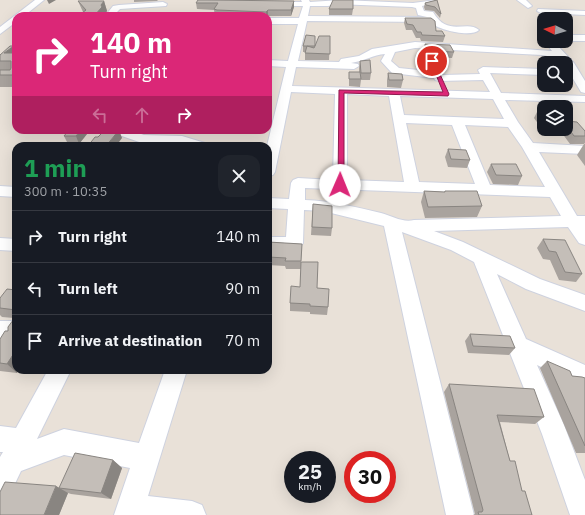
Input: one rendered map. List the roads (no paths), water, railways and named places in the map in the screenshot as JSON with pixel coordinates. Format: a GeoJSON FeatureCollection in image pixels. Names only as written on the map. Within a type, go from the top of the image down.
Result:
{"type":"FeatureCollection","features":[{"type":"Feature","properties":{"kind":"street"},"geometry":{"type":"LineString","coordinates":[[24,12],[40,0]]}},
{"type":"Feature","properties":{"kind":"street"},"geometry":{"type":"LineString","coordinates":[[260,4],[334,1],[412,5],[433,1],[432,0]]}},
{"type":"Feature","properties":{"kind":"street"},"geometry":{"type":"LineString","coordinates":[[521,0],[528,6]]}},
{"type":"Feature","properties":{"kind":"street"},"geometry":{"type":"LineString","coordinates":[[272,153],[292,63],[302,36],[306,2]]}},
{"type":"Feature","properties":{"kind":"street"},"geometry":{"type":"LineString","coordinates":[[272,20],[358,19],[363,16],[355,14],[351,7],[343,2]]}},
{"type":"Feature","properties":{"kind":"street"},"geometry":{"type":"LineString","coordinates":[[112,12],[119,7],[167,3],[158,7],[154,12]]}},
{"type":"Feature","properties":{"kind":"street"},"geometry":{"type":"LineString","coordinates":[[565,4],[585,21]]}},
{"type":"Feature","properties":{"kind":"street"},"geometry":{"type":"LineString","coordinates":[[412,5],[418,7],[421,13],[430,14],[432,20],[438,26],[475,30]]}},
{"type":"Feature","properties":{"kind":"street"},"geometry":{"type":"LineString","coordinates":[[541,11],[585,13]]}},
{"type":"Feature","properties":{"kind":"street"},"geometry":{"type":"LineString","coordinates":[[358,19],[357,24],[367,28],[402,28],[400,20],[432,20]]}},
{"type":"Feature","properties":{"kind":"street"},"geometry":{"type":"LineString","coordinates":[[2,35],[12,23]]}},
{"type":"Feature","properties":{"kind":"street"},"geometry":{"type":"LineString","coordinates":[[573,38],[585,38]]}},
{"type":"Feature","properties":{"kind":"street"},"geometry":{"type":"LineString","coordinates":[[404,39],[405,44],[416,46],[542,52],[560,55]]}},
{"type":"Feature","properties":{"kind":"street"},"geometry":{"type":"LineString","coordinates":[[363,62],[372,52],[416,46]]}},
{"type":"Feature","properties":{"kind":"street"},"geometry":{"type":"LineString","coordinates":[[555,48],[560,55]]}},
{"type":"Feature","properties":{"kind":"street"},"geometry":{"type":"LineString","coordinates":[[386,61],[391,50]]}},
{"type":"Feature","properties":{"kind":"street"},"geometry":{"type":"LineString","coordinates":[[507,60],[518,71],[537,78]]}},
{"type":"Feature","properties":{"kind":"street"},"geometry":{"type":"LineString","coordinates":[[272,63],[342,66],[363,62],[386,61],[396,71],[429,73],[439,76],[487,77]]}},
{"type":"Feature","properties":{"kind":"street"},"geometry":{"type":"LineString","coordinates":[[432,61],[446,94]]}},
{"type":"Feature","properties":{"kind":"street"},"geometry":{"type":"LineString","coordinates":[[573,69],[585,65]]}},
{"type":"Feature","properties":{"kind":"street"},"geometry":{"type":"LineString","coordinates":[[537,72],[483,70],[512,123],[529,147],[556,192],[579,221],[585,239]]}},
{"type":"Feature","properties":{"kind":"street"},"geometry":{"type":"LineString","coordinates":[[573,74],[585,90]]}},
{"type":"Feature","properties":{"kind":"street"},"geometry":{"type":"LineString","coordinates":[[287,89],[496,96],[585,97]]}},
{"type":"Feature","properties":{"kind":"street"},"geometry":{"type":"LineString","coordinates":[[340,185],[341,91]]}},
{"type":"Feature","properties":{"kind":"street"},"geometry":{"type":"LineString","coordinates":[[573,92],[585,97]]}},
{"type":"Feature","properties":{"kind":"street"},"geometry":{"type":"LineString","coordinates":[[394,93],[412,187]]}},
{"type":"Feature","properties":{"kind":"street"},"geometry":{"type":"LineString","coordinates":[[399,119],[512,123]]}},
{"type":"Feature","properties":{"kind":"street"},"geometry":{"type":"LineString","coordinates":[[457,121],[485,190]]}},
{"type":"Feature","properties":{"kind":"street"},"geometry":{"type":"LineString","coordinates":[[127,134],[139,142]]}},
{"type":"Feature","properties":{"kind":"street"},"geometry":{"type":"LineString","coordinates":[[154,142],[182,140],[188,142]]}},
{"type":"Feature","properties":{"kind":"street"},"geometry":{"type":"LineString","coordinates":[[529,147],[585,150]]}},
{"type":"Feature","properties":{"kind":"street"},"geometry":{"type":"LineString","coordinates":[[272,244],[294,243],[298,183],[556,192]]}},
{"type":"Feature","properties":{"kind":"street"},"geometry":{"type":"LineString","coordinates":[[0,192],[12,192]]}},
{"type":"Feature","properties":{"kind":"street"},"geometry":{"type":"LineString","coordinates":[[272,203],[323,206],[397,225],[457,246],[533,284],[585,303]]}},
{"type":"Feature","properties":{"kind":"street"},"geometry":{"type":"LineString","coordinates":[[397,225],[579,221]]}},
{"type":"Feature","properties":{"kind":"street"},"geometry":{"type":"LineString","coordinates":[[397,225],[460,515]]}},
{"type":"Feature","properties":{"kind":"street"},"geometry":{"type":"LineString","coordinates":[[0,244],[12,245]]}},
{"type":"Feature","properties":{"kind":"street"},"geometry":{"type":"LineString","coordinates":[[481,258],[555,434],[584,515]]}},
{"type":"Feature","properties":{"kind":"street"},"geometry":{"type":"LineString","coordinates":[[0,331],[12,330]]}},
{"type":"Feature","properties":{"kind":"street"},"geometry":{"type":"LineString","coordinates":[[517,345],[585,376]]}},
{"type":"Feature","properties":{"kind":"street"},"geometry":{"type":"LineString","coordinates":[[8,457],[58,374]]}},
{"type":"Feature","properties":{"kind":"street"},"geometry":{"type":"LineString","coordinates":[[175,374],[129,511],[192,515]]}},
{"type":"Feature","properties":{"kind":"street"},"geometry":{"type":"LineString","coordinates":[[8,457],[64,442],[147,458]]}}]}
